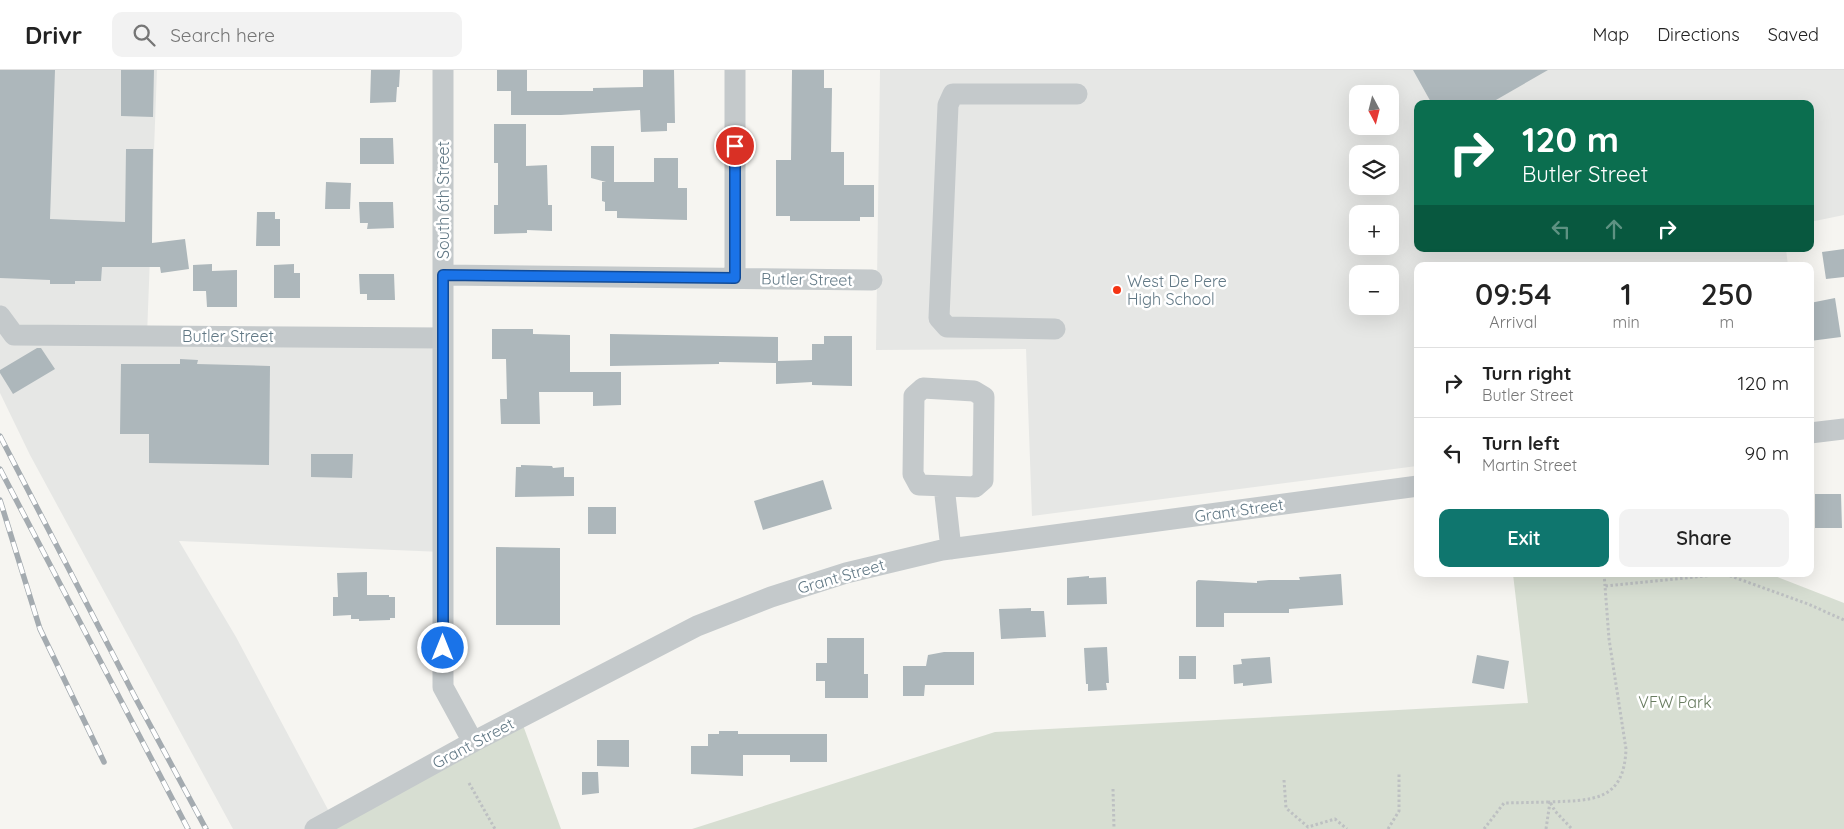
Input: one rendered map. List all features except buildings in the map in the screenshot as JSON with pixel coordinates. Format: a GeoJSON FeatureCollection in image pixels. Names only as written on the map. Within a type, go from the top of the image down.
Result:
{"type":"FeatureCollection","features":[{"type":"Feature","properties":{"kind":"street","name":"South 6th Street"},"geometry":{"type":"LineString","coordinates":[[443,70],[443,687],[472,742]]}},
{"type":"Feature","properties":{"kind":"street"},"geometry":{"type":"LineString","coordinates":[[735,70],[735,278]]}},
{"type":"Feature","properties":{"kind":"street"},"geometry":{"type":"LineString","coordinates":[[1055,330],[947,327],[939,318],[948,105],[954,94],[1077,94]]}},
{"type":"Feature","properties":{"kind":"street","name":"Butler Street"},"geometry":{"type":"LineString","coordinates":[[443,275],[872,280]]}},
{"type":"Feature","properties":{"kind":"street","name":"Butler Street"},"geometry":{"type":"LineString","coordinates":[[0,316],[14,335],[443,338]]}},
{"type":"Feature","properties":{"kind":"street"},"geometry":{"type":"LineString","coordinates":[[923,388],[974,391],[984,397],[983,480],[975,487],[944,486],[919,485],[913,474],[914,396],[923,388]]}},
{"type":"Feature","properties":{"kind":"street"},"geometry":{"type":"LineString","coordinates":[[1814,433],[1844,429]]}},
{"type":"Feature","properties":{"kind":"street"},"geometry":{"type":"LineString","coordinates":[[944,486],[951,549]]}},
{"type":"Feature","properties":{"kind":"street","name":"Grant Street"},"geometry":{"type":"LineString","coordinates":[[315,829],[472,742],[697,626],[770,597],[846,572],[951,549],[1414,487]]}},
{"type":"Feature","properties":{"kind":"path"},"geometry":{"type":"LineString","coordinates":[[1484,829],[1504,804],[1589,800],[1602,796],[1613,787],[1622,774],[1626,749],[1609,638],[1604,577]]}},
{"type":"Feature","properties":{"kind":"path"},"geometry":{"type":"LineString","coordinates":[[1605,586],[1695,577]]}},
{"type":"Feature","properties":{"kind":"path"},"geometry":{"type":"LineString","coordinates":[[1733,577],[1808,604],[1844,620]]}},
{"type":"Feature","properties":{"kind":"path"},"geometry":{"type":"LineString","coordinates":[[1388,829],[1399,811],[1399,774]]}},
{"type":"Feature","properties":{"kind":"path"},"geometry":{"type":"LineString","coordinates":[[1284,780],[1286,808],[1307,828],[1335,820],[1347,829]]}},
{"type":"Feature","properties":{"kind":"path"},"geometry":{"type":"LineString","coordinates":[[469,783],[495,829]]}},
{"type":"Feature","properties":{"kind":"path"},"geometry":{"type":"LineString","coordinates":[[1113,789],[1114,829]]}},
{"type":"Feature","properties":{"kind":"path"},"geometry":{"type":"LineString","coordinates":[[1546,829],[1550,802]]}},
{"type":"Feature","properties":{"kind":"path"},"geometry":{"type":"LineString","coordinates":[[1550,802],[1555,811],[1572,829]]}},
{"type":"Feature","properties":{"kind":"shaded area"},"geometry":{"type":"Polygon","coordinates":[[[0,70],[157,70],[147,336],[443,338],[443,552],[179,541],[236,637],[333,819],[315,829],[233,829],[30,455],[0,393],[0,70]]]}},
{"type":"Feature","properties":{"kind":"shaded area","name":"West De Pere High School"},"geometry":{"type":"Polygon","coordinates":[[[880,70],[1844,70],[1844,215],[1814,221],[1814,100],[1414,100],[1414,252],[1786,252],[1788,262],[1414,262],[1414,466],[1032,516],[1026,349],[876,350],[880,70]]]}},
{"type":"Feature","properties":{"kind":"green space","name":"VFW Park"},"geometry":{"type":"Polygon","coordinates":[[[1513,577],[1778,577],[1844,603],[1844,829],[692,829],[995,732],[1528,703],[1513,577]]]}},
{"type":"Feature","properties":{"kind":"green space"},"geometry":{"type":"Polygon","coordinates":[[[520,717],[561,829],[315,829],[520,717]]]}},
{"type":"Feature","properties":{"kind":"railway"},"geometry":{"type":"LineString","coordinates":[[0,436],[136,699],[206,829]]}},
{"type":"Feature","properties":{"kind":"railway"},"geometry":{"type":"LineString","coordinates":[[0,469],[188,829]]}},
{"type":"Feature","properties":{"kind":"railway"},"geometry":{"type":"LineString","coordinates":[[0,500],[40,629],[104,762]]}},
{"type":"Feature","properties":{"kind":"place","name":"West De Pere High School"},"geometry":{"type":"Point","coordinates":[1117,290]}},
{"type":"Feature","properties":{"kind":"route"},"geometry":{"type":"LineString","coordinates":[[443,648],[443,275],[735,278],[735,146]]}}]}
